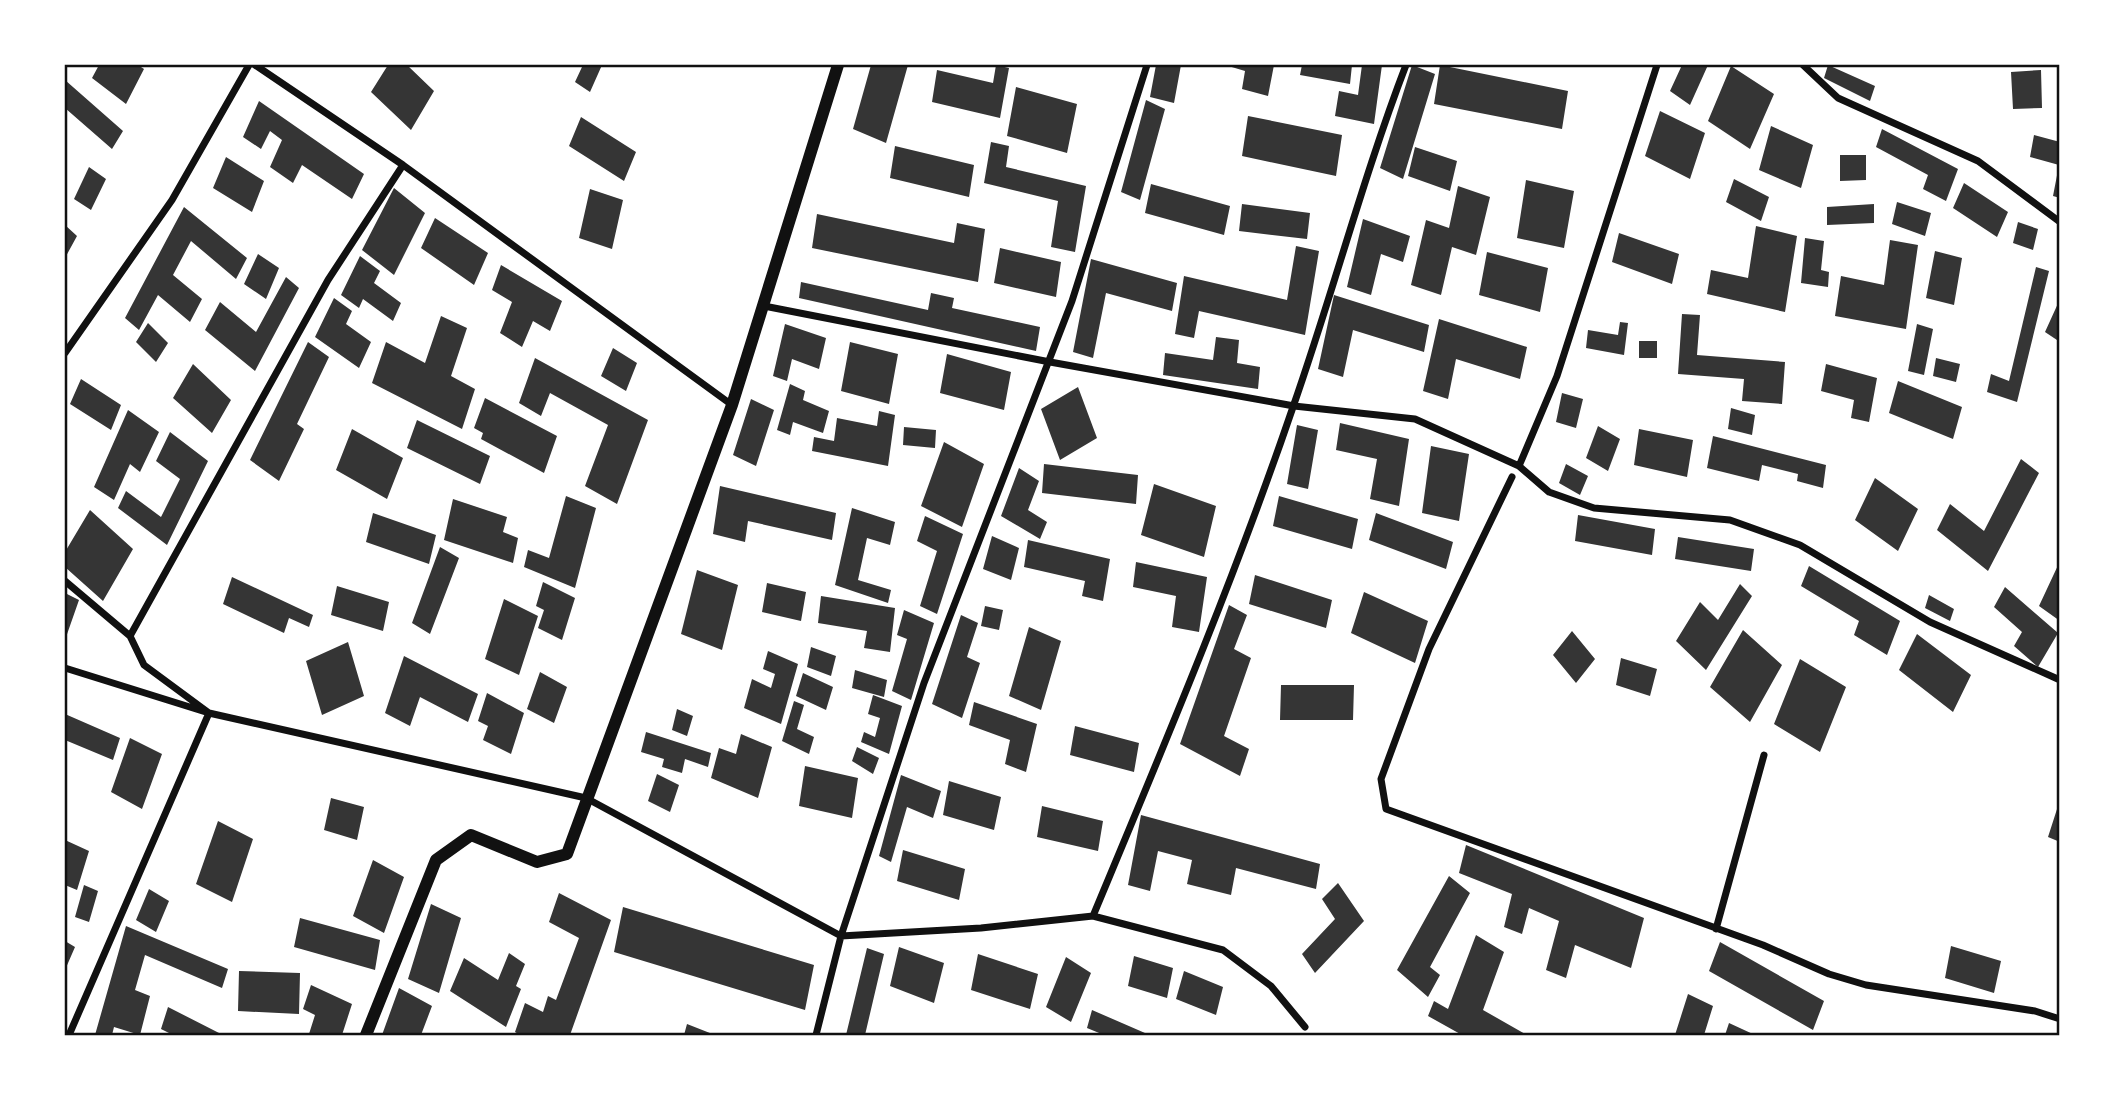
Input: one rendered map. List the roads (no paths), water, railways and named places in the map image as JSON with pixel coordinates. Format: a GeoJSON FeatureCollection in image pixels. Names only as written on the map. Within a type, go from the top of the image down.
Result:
{"type":"FeatureCollection","features":[{"type":"Feature","properties":{"kind":"street"},"geometry":{"type":"LineString","coordinates":[[65,354],[172,200],[249,65]]}},
{"type":"Feature","properties":{"kind":"street"},"geometry":{"type":"LineString","coordinates":[[256,65],[268,69],[403,165],[733,405]]}},
{"type":"Feature","properties":{"kind":"street"},"geometry":{"type":"LineString","coordinates":[[366,1035],[436,860],[471,835],[537,862],[567,854],[733,405],[838,65]]}},
{"type":"Feature","properties":{"kind":"street"},"geometry":{"type":"LineString","coordinates":[[816,1035],[841,936],[924,683],[1050,362],[1147,65]]}},
{"type":"Feature","properties":{"kind":"street"},"geometry":{"type":"LineString","coordinates":[[1093,916],[1200,660],[1294,406],[1375,146],[1406,65]]}},
{"type":"Feature","properties":{"kind":"street"},"geometry":{"type":"LineString","coordinates":[[1519,466],[1557,376],[1657,65]]}},
{"type":"Feature","properties":{"kind":"street"},"geometry":{"type":"LineString","coordinates":[[1803,65],[1838,98],[1978,161],[2060,222]]}},
{"type":"Feature","properties":{"kind":"street"},"geometry":{"type":"LineString","coordinates":[[130,636],[328,281],[403,165]]}},
{"type":"Feature","properties":{"kind":"street"},"geometry":{"type":"LineString","coordinates":[[764,306],[1294,406],[1415,418],[1519,466],[1549,492],[1594,508],[1730,520],[1800,545],[1930,622],[2060,680]]}},
{"type":"Feature","properties":{"kind":"street"},"geometry":{"type":"LineString","coordinates":[[1512,477],[1429,649],[1381,779],[1387,809],[1716,929],[1829,974],[1866,985],[2035,1011],[2060,1018]]}},
{"type":"Feature","properties":{"kind":"street"},"geometry":{"type":"LineString","coordinates":[[65,580],[130,636],[134,652],[144,665],[209,713]]}},
{"type":"Feature","properties":{"kind":"street"},"geometry":{"type":"LineString","coordinates":[[65,668],[209,713],[586,798],[841,936],[981,928],[1093,916],[1223,950],[1271,986],[1305,1027]]}},
{"type":"Feature","properties":{"kind":"street"},"geometry":{"type":"LineString","coordinates":[[69,1035],[209,713]]}},
{"type":"Feature","properties":{"kind":"street"},"geometry":{"type":"LineString","coordinates":[[1716,929],[1764,755]]}}]}
